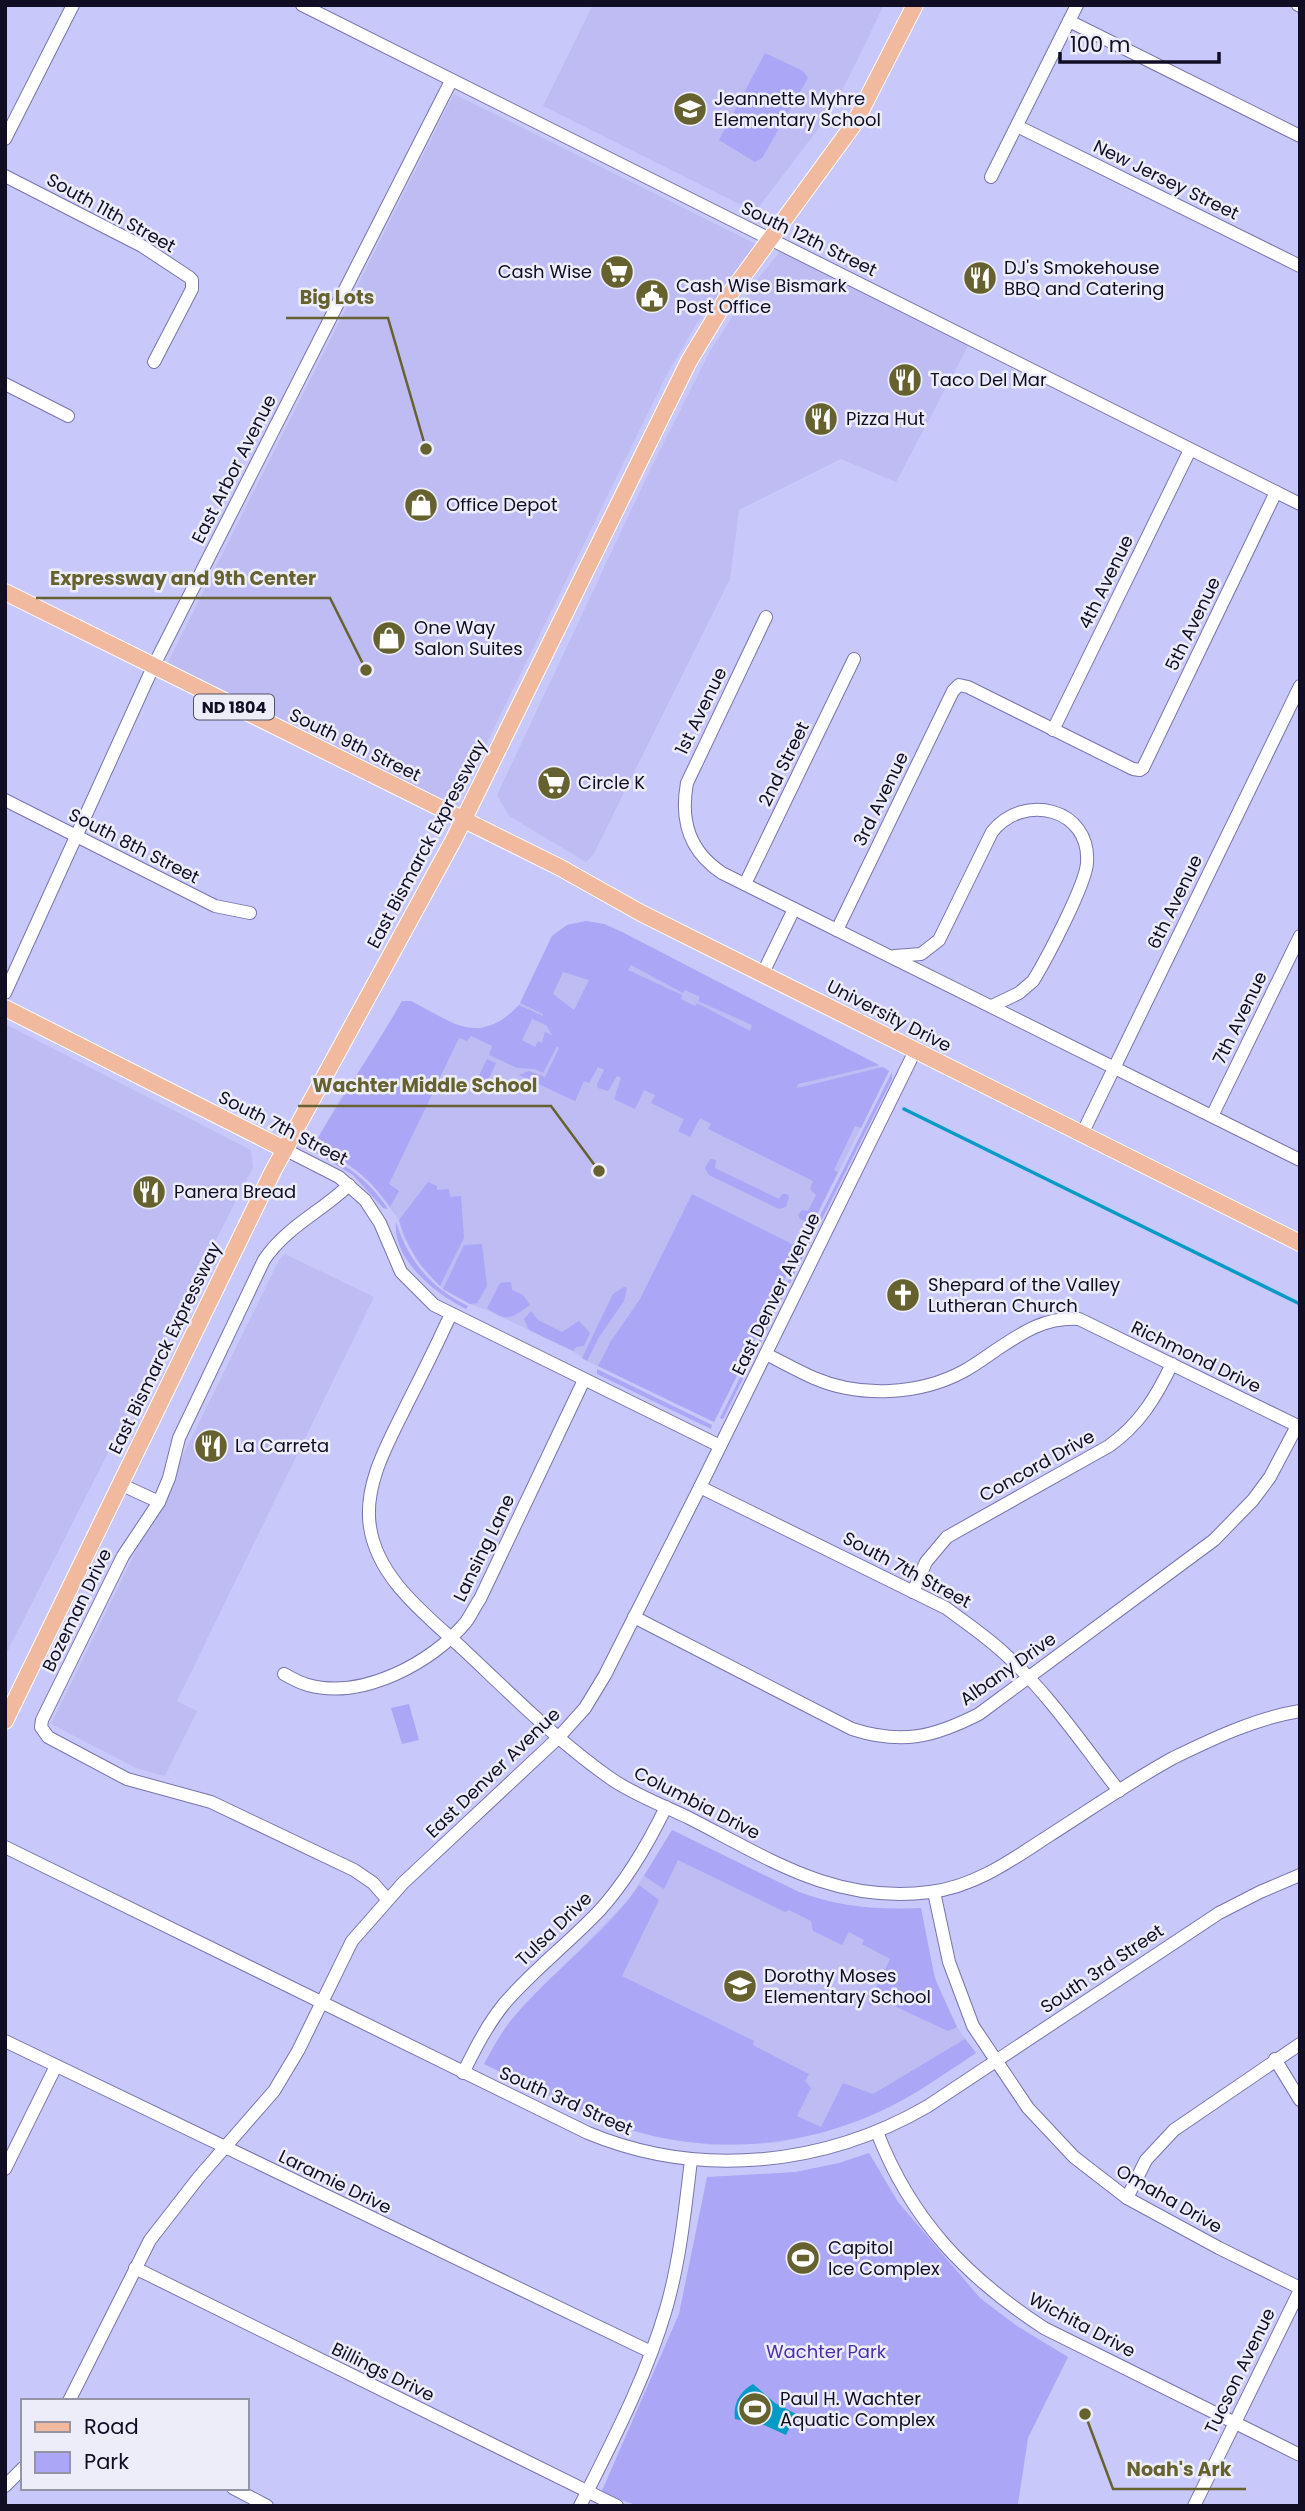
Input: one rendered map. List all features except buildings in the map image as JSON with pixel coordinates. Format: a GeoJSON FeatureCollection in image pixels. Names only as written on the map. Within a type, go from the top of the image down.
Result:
{"type":"FeatureCollection","features":[{"type":"Feature","properties":{"kind":"main road","name":"East Bismarck Expressway"},"geometry":{"type":"LineString","coordinates":[[5,1721],[284,1149],[463,820],[688,361],[722,305],[854,124],[915,5]]}},
{"type":"Feature","properties":{"kind":"main road","name":"South 9th Street"},"geometry":{"type":"LineString","coordinates":[[5,592],[463,820]]}},
{"type":"Feature","properties":{"kind":"main road","name":"University Drive"},"geometry":{"type":"LineString","coordinates":[[463,820],[915,1051],[1300,1243]]}},
{"type":"Feature","properties":{"kind":"main road","name":"South 7th Street"},"geometry":{"type":"LineString","coordinates":[[5,1008],[284,1149]]}},
{"type":"Feature","properties":{"kind":"street"},"geometry":{"type":"LineString","coordinates":[[5,139],[74,5]]}},
{"type":"Feature","properties":{"kind":"street","name":"South 12th Street"},"geometry":{"type":"LineString","coordinates":[[302,5],[1300,504]]}},
{"type":"Feature","properties":{"kind":"street"},"geometry":{"type":"LineString","coordinates":[[991,177],[1077,5]]}},
{"type":"Feature","properties":{"kind":"street"},"geometry":{"type":"LineString","coordinates":[[1069,21],[1300,136]]}},
{"type":"Feature","properties":{"kind":"street","name":"East Arbor Avenue"},"geometry":{"type":"LineString","coordinates":[[5,993],[153,667],[451,81]]}},
{"type":"Feature","properties":{"kind":"street","name":"New Jersey Street"},"geometry":{"type":"LineString","coordinates":[[1017,126],[1300,266]]}},
{"type":"Feature","properties":{"kind":"street","name":"South 11th Street"},"geometry":{"type":"LineString","coordinates":[[5,176],[142,246],[189,276],[192,289],[154,362]]}},
{"type":"Feature","properties":{"kind":"street"},"geometry":{"type":"LineString","coordinates":[[5,384],[68,416]]}},
{"type":"Feature","properties":{"kind":"street","name":"4th Avenue"},"geometry":{"type":"LineString","coordinates":[[1053,730],[1190,450]]}},
{"type":"Feature","properties":{"kind":"street","name":"5th Avenue"},"geometry":{"type":"LineString","coordinates":[[1053,730],[1140,770],[1276,492]]}},
{"type":"Feature","properties":{"kind":"street","name":"1st Avenue"},"geometry":{"type":"LineString","coordinates":[[745,884],[722,873],[706,861],[692,844],[686,825],[685,794],[691,772],[766,617]]}},
{"type":"Feature","properties":{"kind":"street","name":"2nd Street"},"geometry":{"type":"LineString","coordinates":[[745,884],[854,659]]}},
{"type":"Feature","properties":{"kind":"street","name":"3rd Avenue"},"geometry":{"type":"LineString","coordinates":[[836,930],[953,691],[959,685],[1053,730]]}},
{"type":"Feature","properties":{"kind":"street","name":"6th Avenue"},"geometry":{"type":"LineString","coordinates":[[1082,1134],[1300,686]]}},
{"type":"Feature","properties":{"kind":"street","name":"South 8th Street"},"geometry":{"type":"LineString","coordinates":[[5,800],[215,906],[250,913]]}},
{"type":"Feature","properties":{"kind":"street"},"geometry":{"type":"LineString","coordinates":[[891,956],[921,954],[939,940],[992,832],[1003,820],[1028,809],[1058,813],[1073,824],[1084,840],[1087,850],[1086,871],[1033,981],[1019,993],[992,1006]]}},
{"type":"Feature","properties":{"kind":"street"},"geometry":{"type":"LineString","coordinates":[[745,884],[1300,1159]]}},
{"type":"Feature","properties":{"kind":"street"},"geometry":{"type":"LineString","coordinates":[[763,973],[794,909]]}},
{"type":"Feature","properties":{"kind":"street","name":"7th Avenue"},"geometry":{"type":"LineString","coordinates":[[1212,1116],[1300,936]]}},
{"type":"Feature","properties":{"kind":"street","name":"East Denver Avenue"},"geometry":{"type":"LineString","coordinates":[[70,2399],[135,2268],[162,2223],[274,2091],[298,2052],[352,1941],[387,1899],[558,1738],[585,1708],[605,1675],[700,1488],[915,1051]]}},
{"type":"Feature","properties":{"kind":"street","name":"South 7th Street"},"geometry":{"type":"LineString","coordinates":[[284,1149],[323,1168],[349,1185],[373,1211],[401,1272],[424,1296],[451,1314],[720,1446]]}},
{"type":"Feature","properties":{"kind":"street","name":"Bozeman Drive"},"geometry":{"type":"LineString","coordinates":[[349,1185],[274,1244],[264,1260],[179,1438],[169,1478],[159,1502],[123,1556],[42,1720],[44,1733],[48,1737],[127,1779],[211,1802],[354,1870],[373,1883],[387,1899]]}},
{"type":"Feature","properties":{"kind":"street","name":"Columbia Drive"},"geometry":{"type":"LineString","coordinates":[[451,1314],[384,1451],[373,1481],[369,1502],[370,1526],[376,1553],[401,1589],[450,1637],[558,1738],[612,1780],[796,1873],[858,1892],[879,1894],[934,1892],[968,1882],[999,1868],[1156,1767],[1204,1743],[1260,1722],[1300,1711]]}},
{"type":"Feature","properties":{"kind":"street","name":"Richmond Drive"},"geometry":{"type":"LineString","coordinates":[[766,1354],[816,1379],[839,1386],[860,1390],[903,1390],[945,1380],[965,1371],[1018,1336],[1050,1320],[1079,1319],[1298,1427]]}},
{"type":"Feature","properties":{"kind":"street","name":"Concord Drive"},"geometry":{"type":"LineString","coordinates":[[913,1592],[926,1562],[947,1537],[1109,1446],[1125,1433],[1152,1404],[1172,1364]]}},
{"type":"Feature","properties":{"kind":"street","name":"Lansing Lane"},"geometry":{"type":"LineString","coordinates":[[284,1674],[307,1685],[333,1689],[372,1684],[413,1666],[450,1637],[466,1621],[480,1599],[584,1380]]}},
{"type":"Feature","properties":{"kind":"street","name":"Albany Drive"},"geometry":{"type":"LineString","coordinates":[[634,1617],[852,1729],[887,1738],[923,1736],[957,1725],[979,1714],[1214,1540],[1235,1521],[1265,1484],[1298,1427]]}},
{"type":"Feature","properties":{"kind":"street"},"geometry":{"type":"LineString","coordinates":[[120,1484],[159,1502]]}},
{"type":"Feature","properties":{"kind":"street","name":"South 7th Street"},"geometry":{"type":"LineString","coordinates":[[700,1488],[946,1608],[976,1630],[1029,1678],[1119,1791]]}},
{"type":"Feature","properties":{"kind":"street","name":"Tulsa Drive"},"geometry":{"type":"LineString","coordinates":[[463,2073],[485,2032],[503,2006],[524,1982],[594,1916],[621,1885],[650,1840],[666,1807]]}},
{"type":"Feature","properties":{"kind":"street","name":"South 3rd Street"},"geometry":{"type":"LineString","coordinates":[[5,1847],[608,2142],[650,2154],[691,2160],[737,2161],[780,2158],[819,2151],[877,2132],[928,2106],[1219,1913],[1300,1875]]}},
{"type":"Feature","properties":{"kind":"street","name":"Omaha Drive"},"geometry":{"type":"LineString","coordinates":[[934,1892],[949,1962],[973,2026],[1028,2108],[1074,2157],[1127,2198],[1300,2289]]}},
{"type":"Feature","properties":{"kind":"street","name":"Laramie Drive"},"geometry":{"type":"LineString","coordinates":[[5,2041],[651,2352]]}},
{"type":"Feature","properties":{"kind":"street"},"geometry":{"type":"LineString","coordinates":[[1127,2198],[1146,2160],[1174,2130],[1300,2044]]}},
{"type":"Feature","properties":{"kind":"street"},"geometry":{"type":"LineString","coordinates":[[1275,2059],[1300,2100]]}},
{"type":"Feature","properties":{"kind":"street"},"geometry":{"type":"LineString","coordinates":[[5,2169],[56,2066]]}},
{"type":"Feature","properties":{"kind":"street","name":"Wichita Drive"},"geometry":{"type":"LineString","coordinates":[[877,2132],[887,2157],[918,2212],[958,2260],[996,2295],[1044,2328],[1300,2455]]}},
{"type":"Feature","properties":{"kind":"street"},"geometry":{"type":"LineString","coordinates":[[580,2506],[622,2423],[666,2308],[682,2236],[691,2160]]}},
{"type":"Feature","properties":{"kind":"street","name":"Billings Drive"},"geometry":{"type":"LineString","coordinates":[[135,2268],[617,2506]]}},
{"type":"Feature","properties":{"kind":"street","name":"Tucson Avenue"},"geometry":{"type":"LineString","coordinates":[[1194,2506],[1300,2289]]}},
{"type":"Feature","properties":{"kind":"street"},"geometry":{"type":"LineString","coordinates":[[5,2486],[21,2470]]}},
{"type":"Feature","properties":{"kind":"street"},"geometry":{"type":"LineString","coordinates":[[237,2490],[267,2506]]}},
{"type":"Feature","properties":{"kind":"shaded area","name":"Jeannette Myhre Elementary School"},"geometry":{"type":"Polygon","coordinates":[[[593,5],[884,5],[843,89],[819,128],[755,212],[543,106],[593,5]]]}},
{"type":"Feature","properties":{"kind":"shaded area"},"geometry":{"type":"Polygon","coordinates":[[[454,94],[756,244],[697,323],[665,378],[456,806],[166,666],[454,94]]]}},
{"type":"Feature","properties":{"kind":"shaded area"},"geometry":{"type":"Polygon","coordinates":[[[780,252],[968,346],[896,482],[841,459],[739,510],[730,579],[593,855],[586,862],[509,816],[497,795],[651,468],[710,351],[755,282],[780,252]]]}},
{"type":"Feature","properties":{"kind":"shaded area"},"geometry":{"type":"Polygon","coordinates":[[[586,921],[604,924],[622,932],[889,1071],[714,1422],[443,1289],[418,1263],[403,1236],[399,1220],[370,1181],[344,1160],[314,1145],[402,1001],[411,1001],[461,1027],[473,1030],[494,1024],[505,1019],[519,1005],[552,936],[567,925],[586,921]]]}},
{"type":"Feature","properties":{"kind":"shaded area"},"geometry":{"type":"Polygon","coordinates":[[[5,1024],[251,1150],[253,1167],[5,1656],[5,1024]]]}},
{"type":"Feature","properties":{"kind":"shaded area"},"geometry":{"type":"Polygon","coordinates":[[[285,1254],[374,1297],[177,1701],[197,1711],[165,1776],[138,1769],[51,1724],[279,1260],[285,1254]]]}},
{"type":"Feature","properties":{"kind":"shaded area","name":"Dorothy Moses Elementary School"},"geometry":{"type":"Polygon","coordinates":[[[672,1830],[799,1892],[819,1899],[884,1910],[921,1908],[928,1953],[941,1996],[957,2027],[976,2053],[906,2098],[859,2120],[822,2133],[776,2143],[712,2145],[680,2141],[611,2124],[484,2064],[511,2020],[630,1898],[672,1830]]]}},
{"type":"Feature","properties":{"kind":"shaded area"},"geometry":{"type":"Polygon","coordinates":[[[753,2384],[775,2403],[796,2414],[786,2435],[764,2425],[735,2419],[738,2399],[753,2384]]]}},
{"type":"Feature","properties":{"kind":"green space"},"geometry":{"type":"Polygon","coordinates":[[[765,53],[803,71],[808,78],[762,158],[755,162],[719,140],[765,53]]]}},
{"type":"Feature","properties":{"kind":"green space"},"geometry":{"type":"Polygon","coordinates":[[[586,921],[604,924],[622,932],[879,1065],[798,1084],[797,1088],[883,1067],[889,1071],[861,1128],[855,1126],[834,1170],[838,1172],[812,1224],[800,1219],[798,1215],[802,1210],[808,1211],[816,1195],[810,1189],[813,1181],[708,1129],[711,1124],[700,1118],[690,1137],[678,1131],[684,1119],[651,1103],[655,1095],[644,1090],[635,1109],[614,1099],[621,1078],[617,1076],[608,1091],[598,1088],[597,1084],[604,1070],[598,1067],[589,1083],[584,1081],[575,1101],[519,1075],[529,1071],[545,1077],[559,1048],[557,1046],[543,1073],[535,1069],[517,1068],[489,1055],[492,1046],[471,1036],[467,1041],[459,1038],[389,1184],[399,1191],[390,1207],[374,1187],[356,1171],[314,1145],[402,1001],[411,1001],[466,1027],[491,1025],[505,1018],[519,1005],[543,1016],[520,1003],[552,936],[567,925],[586,921]],[[631,965],[628,970],[682,995],[681,999],[695,1006],[697,1003],[750,1031],[752,1025],[698,1001],[700,997],[685,990],[683,993],[631,965]],[[563,972],[553,994],[574,1010],[589,980],[563,972]],[[532,1019],[522,1040],[535,1047],[538,1041],[542,1043],[545,1032],[552,1035],[546,1025],[532,1019]]]}},
{"type":"Feature","properties":{"kind":"green space"},"geometry":{"type":"Polygon","coordinates":[[[487,1059],[496,1063],[481,1095],[472,1090],[487,1059]]]}},
{"type":"Feature","properties":{"kind":"green space"},"geometry":{"type":"Polygon","coordinates":[[[892,1072],[892,1079],[819,1225],[815,1226],[892,1072]]]}},
{"type":"Feature","properties":{"kind":"green space"},"geometry":{"type":"Polygon","coordinates":[[[314,1148],[355,1173],[388,1209],[383,1208],[353,1175],[313,1151],[314,1148]]]}},
{"type":"Feature","properties":{"kind":"green space"},"geometry":{"type":"Polygon","coordinates":[[[710,1159],[716,1160],[715,1168],[779,1199],[782,1194],[787,1194],[789,1197],[786,1207],[779,1209],[709,1175],[705,1168],[710,1159]]]}},
{"type":"Feature","properties":{"kind":"green space"},"geometry":{"type":"Polygon","coordinates":[[[428,1182],[437,1186],[437,1190],[449,1189],[450,1197],[461,1196],[464,1238],[440,1286],[415,1256],[399,1220],[428,1182]]]}},
{"type":"Feature","properties":{"kind":"green space"},"geometry":{"type":"Polygon","coordinates":[[[692,1194],[800,1248],[714,1422],[598,1366],[611,1341],[640,1299],[692,1194]]]}},
{"type":"Feature","properties":{"kind":"green space"},"geometry":{"type":"Polygon","coordinates":[[[396,1222],[408,1249],[423,1272],[443,1291],[468,1306],[466,1309],[442,1295],[409,1263],[401,1250],[396,1222]]]}},
{"type":"Feature","properties":{"kind":"green space"},"geometry":{"type":"Polygon","coordinates":[[[810,1237],[811,1240],[723,1419],[720,1418],[810,1237]]]}},
{"type":"Feature","properties":{"kind":"green space"},"geometry":{"type":"Polygon","coordinates":[[[482,1244],[487,1286],[477,1303],[470,1304],[443,1289],[464,1245],[482,1244]]]}},
{"type":"Feature","properties":{"kind":"green space"},"geometry":{"type":"Polygon","coordinates":[[[511,1282],[512,1290],[523,1295],[530,1305],[513,1316],[499,1316],[487,1308],[500,1283],[511,1282]]]}},
{"type":"Feature","properties":{"kind":"green space"},"geometry":{"type":"Polygon","coordinates":[[[624,1287],[627,1288],[624,1301],[599,1337],[587,1361],[582,1358],[613,1294],[624,1287]]]}},
{"type":"Feature","properties":{"kind":"green space"},"geometry":{"type":"Polygon","coordinates":[[[531,1311],[538,1320],[562,1332],[579,1321],[590,1333],[584,1346],[576,1347],[573,1351],[529,1330],[524,1319],[531,1311]]]}},
{"type":"Feature","properties":{"kind":"green space"},"geometry":{"type":"Polygon","coordinates":[[[597,1369],[712,1425],[711,1429],[597,1374],[597,1369]]]}},
{"type":"Feature","properties":{"kind":"green space"},"geometry":{"type":"Polygon","coordinates":[[[409,1704],[419,1740],[402,1744],[391,1708],[409,1704]]]}},
{"type":"Feature","properties":{"kind":"green space"},"geometry":{"type":"Polygon","coordinates":[[[672,1830],[814,1897],[859,1906],[921,1908],[935,1979],[957,2027],[948,2031],[877,1998],[872,2006],[868,2004],[890,1959],[862,1944],[864,1940],[849,1932],[842,1945],[813,1931],[811,1921],[789,1910],[785,1912],[678,1860],[664,1889],[644,1876],[672,1830]]]}},
{"type":"Feature","properties":{"kind":"green space"},"geometry":{"type":"Polygon","coordinates":[[[639,1885],[659,1900],[622,1976],[754,2041],[753,2045],[809,2074],[805,2081],[811,2088],[797,2116],[821,2127],[843,2083],[873,2094],[965,2039],[976,2053],[908,2097],[838,2128],[764,2143],[727,2145],[652,2136],[615,2125],[484,2064],[513,2018],[610,1921],[639,1885]]]}},
{"type":"Feature","properties":{"kind":"green space","name":"Wachter Park"},"geometry":{"type":"Polygon","coordinates":[[[869,2153],[898,2202],[980,2298],[1017,2326],[1068,2357],[1028,2438],[1018,2504],[639,2506],[601,2493],[679,2314],[707,2177],[795,2172],[839,2163],[869,2153]]]}},
{"type":"Feature","properties":{"kind":"waterway"},"geometry":{"type":"LineString","coordinates":[[904,1109],[1300,1304]]}},
{"type":"Feature","properties":{"kind":"place","name":"Jeannette Myhre Elementary School"},"geometry":{"type":"Point","coordinates":[690,109]}},
{"type":"Feature","properties":{"kind":"place","name":"Cash Wise"},"geometry":{"type":"Point","coordinates":[617,272]}},
{"type":"Feature","properties":{"kind":"place","name":"DJ's Smokehouse BBQ and Catering"},"geometry":{"type":"Point","coordinates":[980,278]}},
{"type":"Feature","properties":{"kind":"place","name":"Cash Wise Bismark Post Office"},"geometry":{"type":"Point","coordinates":[652,296]}},
{"type":"Feature","properties":{"kind":"place","name":"Taco Del Mar"},"geometry":{"type":"Point","coordinates":[905,380]}},
{"type":"Feature","properties":{"kind":"place","name":"Pizza Hut"},"geometry":{"type":"Point","coordinates":[821,419]}},
{"type":"Feature","properties":{"kind":"place","name":"Big Lots"},"geometry":{"type":"Point","coordinates":[426,449]}},
{"type":"Feature","properties":{"kind":"place","name":"Office Depot"},"geometry":{"type":"Point","coordinates":[421,505]}},
{"type":"Feature","properties":{"kind":"place","name":"One Way Salon Suites"},"geometry":{"type":"Point","coordinates":[389,638]}},
{"type":"Feature","properties":{"kind":"place","name":"Expressway and 9th Center"},"geometry":{"type":"Point","coordinates":[366,670]}},
{"type":"Feature","properties":{"kind":"place","name":"Circle K"},"geometry":{"type":"Point","coordinates":[554,783]}},
{"type":"Feature","properties":{"kind":"place","name":"Wachter Middle School"},"geometry":{"type":"Point","coordinates":[599,1171]}},
{"type":"Feature","properties":{"kind":"place","name":"Panera Bread"},"geometry":{"type":"Point","coordinates":[149,1192]}},
{"type":"Feature","properties":{"kind":"place","name":"Shepard of the Valley Lutheran Church"},"geometry":{"type":"Point","coordinates":[903,1295]}},
{"type":"Feature","properties":{"kind":"place","name":"La Carreta"},"geometry":{"type":"Point","coordinates":[211,1446]}},
{"type":"Feature","properties":{"kind":"place","name":"Dorothy Moses Elementary School"},"geometry":{"type":"Point","coordinates":[740,1986]}},
{"type":"Feature","properties":{"kind":"place","name":"Capitol Ice Complex"},"geometry":{"type":"Point","coordinates":[803,2258]}},
{"type":"Feature","properties":{"kind":"place","name":"Paul H. Wachter Aquatic Complex"},"geometry":{"type":"Point","coordinates":[755,2409]}},
{"type":"Feature","properties":{"kind":"place","name":"Noah's Ark"},"geometry":{"type":"Point","coordinates":[1085,2414]}}]}
